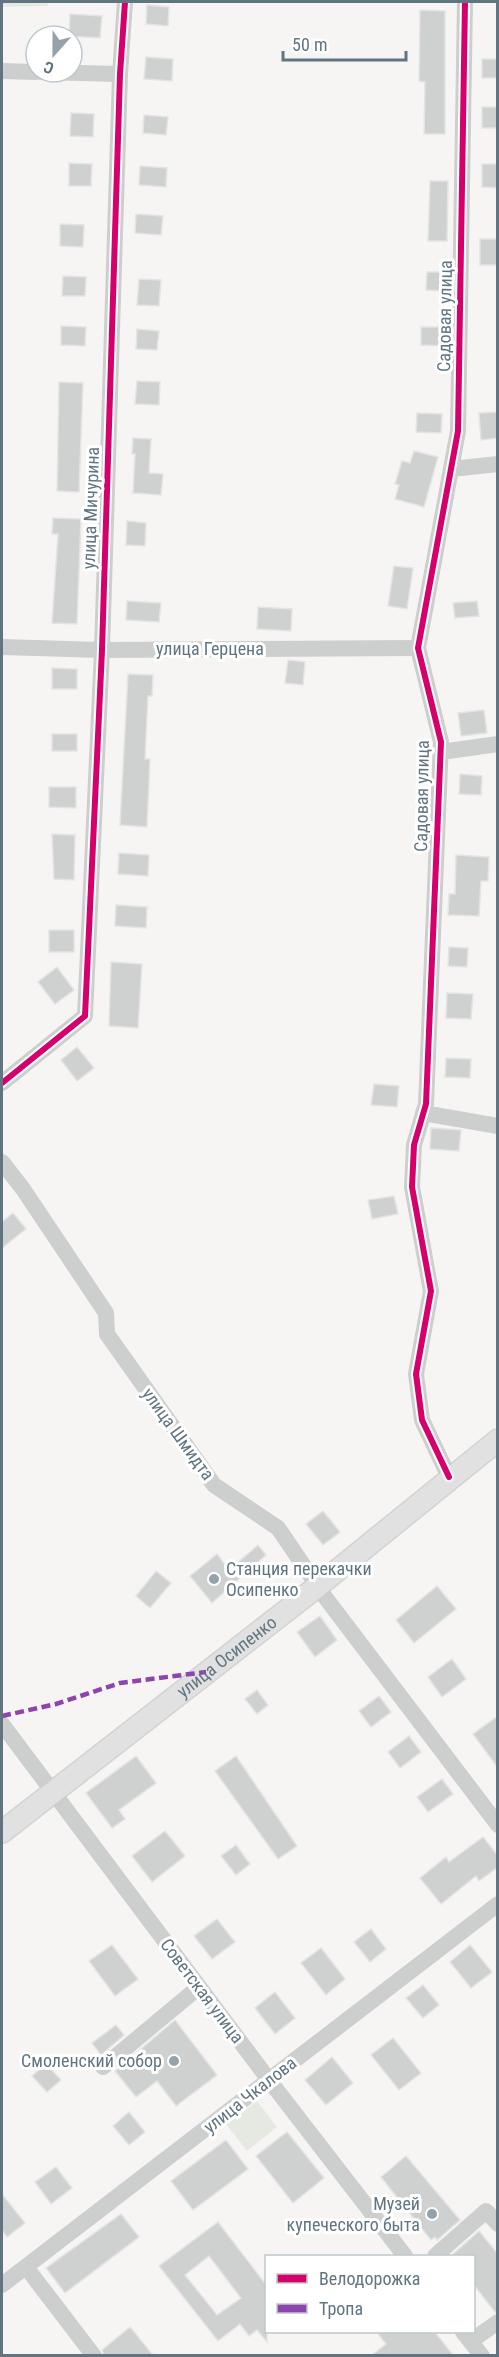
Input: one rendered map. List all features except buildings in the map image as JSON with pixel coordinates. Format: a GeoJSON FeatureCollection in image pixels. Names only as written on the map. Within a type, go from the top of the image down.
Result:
{"type":"FeatureCollection","features":[{"type":"Feature","properties":{"kind":"main road","name":"улица Осипенко"},"geometry":{"type":"LineString","coordinates":[[2,1832],[53,1790],[318,1586],[449,1477],[498,1440]]}},
{"type":"Feature","properties":{"kind":"street","name":"улица Мичурина"},"geometry":{"type":"LineString","coordinates":[[2,1083],[85,1016],[102,650],[120,74],[125,2]]}},
{"type":"Feature","properties":{"kind":"street","name":"Садовая улица"},"geometry":{"type":"LineString","coordinates":[[449,1477],[422,1420],[416,1374],[431,1292],[412,1187],[414,1145],[426,1104],[441,752],[441,742],[418,648],[458,431],[465,2]]}},
{"type":"Feature","properties":{"kind":"street"},"geometry":{"type":"LineString","coordinates":[[2,71],[24,72]]}},
{"type":"Feature","properties":{"kind":"street"},"geometry":{"type":"LineString","coordinates":[[84,73],[120,74]]}},
{"type":"Feature","properties":{"kind":"street"},"geometry":{"type":"LineString","coordinates":[[451,469],[498,464]]}},
{"type":"Feature","properties":{"kind":"street","name":"улица Герцена"},"geometry":{"type":"LineString","coordinates":[[2,647],[102,650],[418,648]]}},
{"type":"Feature","properties":{"kind":"street"},"geometry":{"type":"LineString","coordinates":[[441,752],[498,744]]}},
{"type":"Feature","properties":{"kind":"street"},"geometry":{"type":"LineString","coordinates":[[423,1113],[498,1126]]}},
{"type":"Feature","properties":{"kind":"street","name":"улица Шмидта"},"geometry":{"type":"LineString","coordinates":[[2,1162],[23,1189],[106,1314],[107,1334],[214,1485],[278,1528],[318,1586],[498,1826]]}},
{"type":"Feature","properties":{"kind":"street","name":"Советская улица"},"geometry":{"type":"LineString","coordinates":[[2,1724],[269,2080],[404,2255]]}},
{"type":"Feature","properties":{"kind":"street","name":"улица Чкалова"},"geometry":{"type":"LineString","coordinates":[[2,2285],[498,1904]]}},
{"type":"Feature","properties":{"kind":"street"},"geometry":{"type":"LineString","coordinates":[[103,2067],[199,1987]]}},
{"type":"Feature","properties":{"kind":"street"},"geometry":{"type":"LineString","coordinates":[[436,2255],[486,2211],[498,2224]]}},
{"type":"Feature","properties":{"kind":"street"},"geometry":{"type":"LineString","coordinates":[[26,2266],[94,2355]]}},
{"type":"Feature","properties":{"kind":"street"},"geometry":{"type":"LineString","coordinates":[[475,2332],[498,2322]]}},
{"type":"Feature","properties":{"kind":"street"},"geometry":{"type":"LineString","coordinates":[[467,2336],[482,2355]]}},
{"type":"Feature","properties":{"kind":"shaded area"},"geometry":{"type":"Polygon","coordinates":[[[2,2],[48,2],[48,6],[3,7],[2,2]]]}},
{"type":"Feature","properties":{"kind":"shaded area"},"geometry":{"type":"Polygon","coordinates":[[[257,2101],[277,2127],[247,2151],[226,2124],[257,2101]]]}},
{"type":"Feature","properties":{"kind":"marked path"},"geometry":{"type":"LineString","coordinates":[[2,1716],[56,1704],[120,1683],[206,1672]]}},
{"type":"Feature","properties":{"kind":"cycle path"},"geometry":{"type":"LineString","coordinates":[[2,1083],[85,1016],[102,650],[120,74],[125,2]]}},
{"type":"Feature","properties":{"kind":"cycle path"},"geometry":{"type":"LineString","coordinates":[[449,1477],[422,1420],[416,1374],[431,1291],[412,1187],[414,1145],[426,1104],[441,742],[418,648],[458,431],[465,2]]}},
{"type":"Feature","properties":{"kind":"place","name":"Станция перекачки Осипенко"},"geometry":{"type":"Point","coordinates":[214,1579]}},
{"type":"Feature","properties":{"kind":"place","name":"Смоленский собор"},"geometry":{"type":"Point","coordinates":[174,2061]}},
{"type":"Feature","properties":{"kind":"place","name":"Музей купеческого быта"},"geometry":{"type":"Point","coordinates":[432,2214]}}]}
